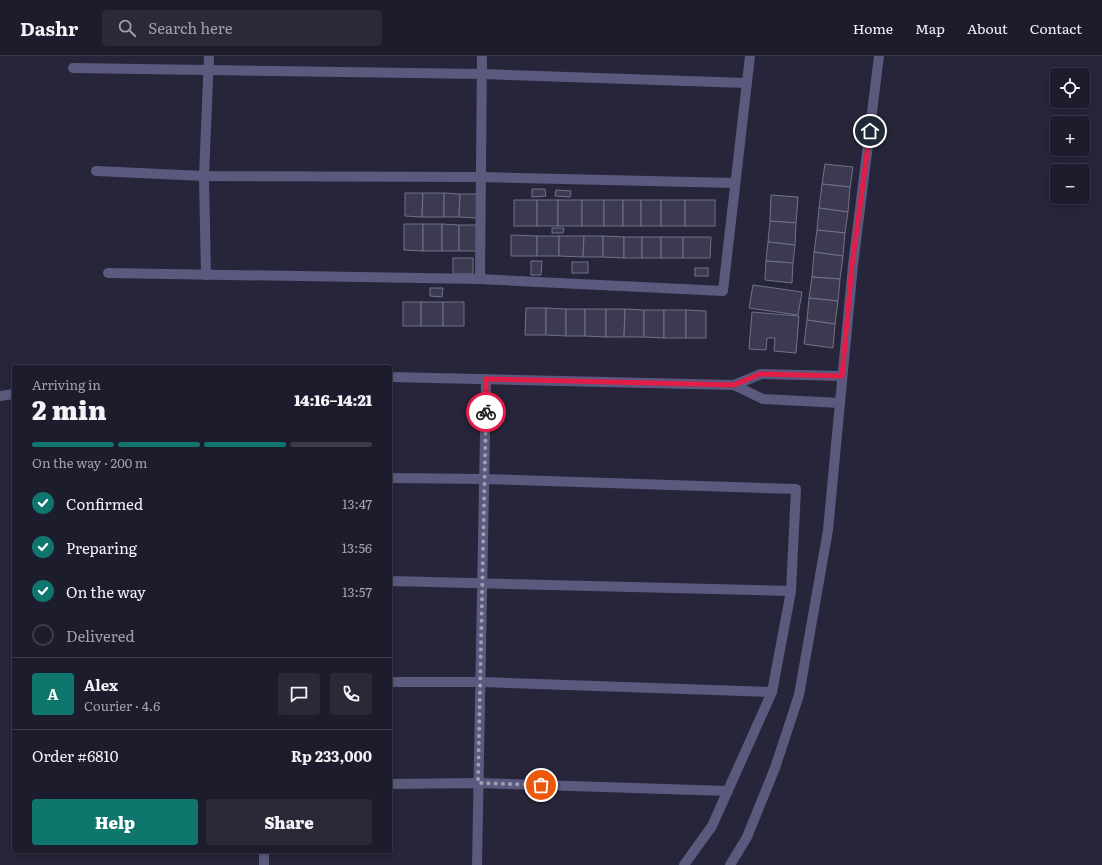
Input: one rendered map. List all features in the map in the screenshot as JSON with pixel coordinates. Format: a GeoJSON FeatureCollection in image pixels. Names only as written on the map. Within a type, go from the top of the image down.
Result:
{"type":"FeatureCollection","features":[{"type":"Feature","properties":{"kind":"street"},"geometry":{"type":"LineString","coordinates":[[206,275],[204,176],[209,56]]}},
{"type":"Feature","properties":{"kind":"street"},"geometry":{"type":"LineString","coordinates":[[480,279],[482,56]]}},
{"type":"Feature","properties":{"kind":"street"},"geometry":{"type":"LineString","coordinates":[[108,273],[480,279],[723,291],[750,56]]}},
{"type":"Feature","properties":{"kind":"street"},"geometry":{"type":"LineString","coordinates":[[730,865],[746,837],[774,768],[799,695],[828,530],[852,265],[879,56]]}},
{"type":"Feature","properties":{"kind":"street"},"geometry":{"type":"LineString","coordinates":[[73,68],[482,74],[747,83]]}},
{"type":"Feature","properties":{"kind":"street"},"geometry":{"type":"LineString","coordinates":[[96,171],[204,176],[481,178],[735,183]]}},
{"type":"Feature","properties":{"kind":"street"},"geometry":{"type":"LineString","coordinates":[[392,377],[734,385],[760,374],[842,376]]}},
{"type":"Feature","properties":{"kind":"street"},"geometry":{"type":"LineString","coordinates":[[477,865],[486,379]]}},
{"type":"Feature","properties":{"kind":"street"},"geometry":{"type":"LineString","coordinates":[[734,385],[763,399],[840,403]]}},
{"type":"Feature","properties":{"kind":"street"},"geometry":{"type":"LineString","coordinates":[[0,396],[12,394]]}},
{"type":"Feature","properties":{"kind":"street"},"geometry":{"type":"LineString","coordinates":[[392,478],[484,479],[796,489],[791,591],[772,692],[712,826],[684,865]]}},
{"type":"Feature","properties":{"kind":"street"},"geometry":{"type":"LineString","coordinates":[[392,581],[482,582],[791,591]]}},
{"type":"Feature","properties":{"kind":"street"},"geometry":{"type":"LineString","coordinates":[[392,682],[481,682],[772,692]]}},
{"type":"Feature","properties":{"kind":"street"},"geometry":{"type":"LineString","coordinates":[[392,784],[478,783],[728,791]]}},
{"type":"Feature","properties":{"kind":"street"},"geometry":{"type":"LineString","coordinates":[[264,853],[264,865]]}},
{"type":"Feature","properties":{"kind":"building"},"geometry":{"type":"Polygon","coordinates":[[[825,164],[853,167],[850,187],[822,184],[825,164]]]}},
{"type":"Feature","properties":{"kind":"building"},"geometry":{"type":"Polygon","coordinates":[[[822,184],[850,187],[848,212],[819,208],[822,184]]]}},
{"type":"Feature","properties":{"kind":"building"},"geometry":{"type":"Polygon","coordinates":[[[532,189],[545,189],[546,196],[532,197],[532,189]]]}},
{"type":"Feature","properties":{"kind":"building"},"geometry":{"type":"Polygon","coordinates":[[[556,190],[571,191],[570,197],[555,196],[556,190]]]}},
{"type":"Feature","properties":{"kind":"building"},"geometry":{"type":"Polygon","coordinates":[[[405,193],[423,193],[422,217],[405,216],[405,193]]]}},
{"type":"Feature","properties":{"kind":"building"},"geometry":{"type":"Polygon","coordinates":[[[423,193],[444,193],[444,217],[422,217],[423,193]]]}},
{"type":"Feature","properties":{"kind":"building"},"geometry":{"type":"Polygon","coordinates":[[[444,193],[460,194],[459,217],[444,217],[444,193]]]}},
{"type":"Feature","properties":{"kind":"building"},"geometry":{"type":"Polygon","coordinates":[[[460,194],[478,194],[477,218],[459,217],[460,194]]]}},
{"type":"Feature","properties":{"kind":"building"},"geometry":{"type":"Polygon","coordinates":[[[771,195],[798,197],[796,223],[770,221],[771,195]]]}},
{"type":"Feature","properties":{"kind":"building"},"geometry":{"type":"Polygon","coordinates":[[[514,200],[537,200],[537,226],[514,226],[514,200]]]}},
{"type":"Feature","properties":{"kind":"building"},"geometry":{"type":"Polygon","coordinates":[[[537,200],[558,200],[558,226],[537,226],[537,200]]]}},
{"type":"Feature","properties":{"kind":"building"},"geometry":{"type":"Polygon","coordinates":[[[558,200],[582,200],[582,226],[558,226],[558,200]]]}},
{"type":"Feature","properties":{"kind":"building"},"geometry":{"type":"Polygon","coordinates":[[[582,200],[604,200],[604,226],[582,226],[582,200]]]}},
{"type":"Feature","properties":{"kind":"building"},"geometry":{"type":"Polygon","coordinates":[[[604,200],[623,200],[623,226],[604,226],[604,200]]]}},
{"type":"Feature","properties":{"kind":"building"},"geometry":{"type":"Polygon","coordinates":[[[623,200],[641,200],[641,226],[623,226],[623,200]]]}},
{"type":"Feature","properties":{"kind":"building"},"geometry":{"type":"Polygon","coordinates":[[[641,200],[661,200],[661,226],[641,226],[641,200]]]}},
{"type":"Feature","properties":{"kind":"building"},"geometry":{"type":"Polygon","coordinates":[[[661,200],[685,200],[685,226],[661,226],[661,200]]]}},
{"type":"Feature","properties":{"kind":"building"},"geometry":{"type":"Polygon","coordinates":[[[685,200],[715,200],[715,226],[685,226],[685,200]]]}},
{"type":"Feature","properties":{"kind":"building"},"geometry":{"type":"Polygon","coordinates":[[[819,208],[848,212],[845,233],[817,230],[819,208]]]}},
{"type":"Feature","properties":{"kind":"building"},"geometry":{"type":"Polygon","coordinates":[[[770,221],[796,223],[795,245],[768,242],[770,221]]]}},
{"type":"Feature","properties":{"kind":"building"},"geometry":{"type":"Polygon","coordinates":[[[404,224],[423,224],[423,251],[404,250],[404,224]]]}},
{"type":"Feature","properties":{"kind":"building"},"geometry":{"type":"Polygon","coordinates":[[[423,224],[442,224],[442,251],[423,251],[423,224]]]}},
{"type":"Feature","properties":{"kind":"building"},"geometry":{"type":"Polygon","coordinates":[[[442,224],[459,225],[459,251],[442,251],[442,224]]]}},
{"type":"Feature","properties":{"kind":"building"},"geometry":{"type":"Polygon","coordinates":[[[459,225],[478,225],[477,251],[459,251],[459,225]]]}},
{"type":"Feature","properties":{"kind":"building"},"geometry":{"type":"Polygon","coordinates":[[[552,228],[564,228],[563,233],[552,233],[552,228]]]}},
{"type":"Feature","properties":{"kind":"building"},"geometry":{"type":"Polygon","coordinates":[[[817,230],[845,233],[843,256],[814,252],[817,230]]]}},
{"type":"Feature","properties":{"kind":"building"},"geometry":{"type":"Polygon","coordinates":[[[511,235],[537,236],[537,256],[511,256],[511,235]]]}},
{"type":"Feature","properties":{"kind":"building"},"geometry":{"type":"Polygon","coordinates":[[[537,236],[559,236],[559,256],[537,256],[537,236]]]}},
{"type":"Feature","properties":{"kind":"building"},"geometry":{"type":"Polygon","coordinates":[[[559,236],[584,236],[583,257],[559,256],[559,236]]]}},
{"type":"Feature","properties":{"kind":"building"},"geometry":{"type":"Polygon","coordinates":[[[584,236],[603,236],[603,257],[583,257],[584,236]]]}},
{"type":"Feature","properties":{"kind":"building"},"geometry":{"type":"Polygon","coordinates":[[[603,236],[624,237],[624,258],[603,257],[603,236]]]}},
{"type":"Feature","properties":{"kind":"building"},"geometry":{"type":"Polygon","coordinates":[[[624,237],[642,237],[642,258],[624,258],[624,237]]]}},
{"type":"Feature","properties":{"kind":"building"},"geometry":{"type":"Polygon","coordinates":[[[642,237],[661,237],[661,258],[642,258],[642,237]]]}},
{"type":"Feature","properties":{"kind":"building"},"geometry":{"type":"Polygon","coordinates":[[[661,237],[683,237],[683,258],[661,258],[661,237]]]}},
{"type":"Feature","properties":{"kind":"building"},"geometry":{"type":"Polygon","coordinates":[[[683,237],[711,237],[710,258],[683,258],[683,237]]]}},
{"type":"Feature","properties":{"kind":"building"},"geometry":{"type":"Polygon","coordinates":[[[768,242],[795,245],[793,263],[766,261],[768,242]]]}},
{"type":"Feature","properties":{"kind":"building"},"geometry":{"type":"Polygon","coordinates":[[[814,252],[843,256],[840,279],[812,277],[814,252]]]}},
{"type":"Feature","properties":{"kind":"building"},"geometry":{"type":"Polygon","coordinates":[[[453,258],[473,258],[473,274],[453,274],[453,258]]]}},
{"type":"Feature","properties":{"kind":"building"},"geometry":{"type":"Polygon","coordinates":[[[531,261],[542,261],[541,275],[531,275],[531,261]]]}},
{"type":"Feature","properties":{"kind":"building"},"geometry":{"type":"Polygon","coordinates":[[[766,261],[793,263],[792,283],[765,280],[766,261]]]}},
{"type":"Feature","properties":{"kind":"building"},"geometry":{"type":"Polygon","coordinates":[[[572,262],[588,262],[588,273],[572,273],[572,262]]]}},
{"type":"Feature","properties":{"kind":"building"},"geometry":{"type":"Polygon","coordinates":[[[695,268],[708,268],[708,276],[695,276],[695,268]]]}},
{"type":"Feature","properties":{"kind":"building"},"geometry":{"type":"Polygon","coordinates":[[[812,277],[840,279],[838,301],[809,298],[812,277]]]}},
{"type":"Feature","properties":{"kind":"building"},"geometry":{"type":"Polygon","coordinates":[[[753,285],[802,292],[798,315],[749,308],[753,285]]]}},
{"type":"Feature","properties":{"kind":"building"},"geometry":{"type":"Polygon","coordinates":[[[430,288],[443,288],[442,297],[430,296],[430,288]]]}},
{"type":"Feature","properties":{"kind":"building"},"geometry":{"type":"Polygon","coordinates":[[[809,298],[838,301],[835,324],[807,320],[809,298]]]}},
{"type":"Feature","properties":{"kind":"building"},"geometry":{"type":"Polygon","coordinates":[[[403,302],[421,302],[421,326],[403,326],[403,302]]]}},
{"type":"Feature","properties":{"kind":"building"},"geometry":{"type":"Polygon","coordinates":[[[421,302],[443,302],[443,326],[421,326],[421,302]]]}},
{"type":"Feature","properties":{"kind":"building"},"geometry":{"type":"Polygon","coordinates":[[[443,302],[464,302],[464,326],[443,326],[443,302]]]}},
{"type":"Feature","properties":{"kind":"building"},"geometry":{"type":"Polygon","coordinates":[[[526,308],[546,308],[546,335],[525,335],[526,308]]]}},
{"type":"Feature","properties":{"kind":"building"},"geometry":{"type":"Polygon","coordinates":[[[546,308],[566,309],[566,336],[546,335],[546,308]]]}},
{"type":"Feature","properties":{"kind":"building"},"geometry":{"type":"Polygon","coordinates":[[[566,309],[585,309],[585,336],[566,336],[566,309]]]}},
{"type":"Feature","properties":{"kind":"building"},"geometry":{"type":"Polygon","coordinates":[[[585,309],[606,309],[606,337],[585,336],[585,309]]]}},
{"type":"Feature","properties":{"kind":"building"},"geometry":{"type":"Polygon","coordinates":[[[606,309],[625,309],[624,337],[606,337],[606,309]]]}},
{"type":"Feature","properties":{"kind":"building"},"geometry":{"type":"Polygon","coordinates":[[[625,309],[644,310],[644,337],[624,337],[625,309]]]}},
{"type":"Feature","properties":{"kind":"building"},"geometry":{"type":"Polygon","coordinates":[[[644,310],[664,310],[664,338],[644,337],[644,310]]]}},
{"type":"Feature","properties":{"kind":"building"},"geometry":{"type":"Polygon","coordinates":[[[664,310],[686,310],[686,338],[664,338],[664,310]]]}},
{"type":"Feature","properties":{"kind":"building"},"geometry":{"type":"Polygon","coordinates":[[[686,310],[706,311],[706,338],[686,338],[686,310]]]}},
{"type":"Feature","properties":{"kind":"building"},"geometry":{"type":"Polygon","coordinates":[[[752,312],[799,316],[796,353],[774,351],[775,338],[767,338],[766,350],[749,349],[752,312]]]}},
{"type":"Feature","properties":{"kind":"building"},"geometry":{"type":"Polygon","coordinates":[[[807,320],[835,324],[833,348],[804,344],[807,320]]]}},
{"type":"Feature","properties":{"kind":"way so far"},"geometry":{"type":"LineString","coordinates":[[486,412],[478,783],[541,785]]}},
{"type":"Feature","properties":{"kind":"route"},"geometry":{"type":"LineString","coordinates":[[486,412],[486,379],[734,385],[760,374],[842,376],[852,265],[870,131]]}}]}
